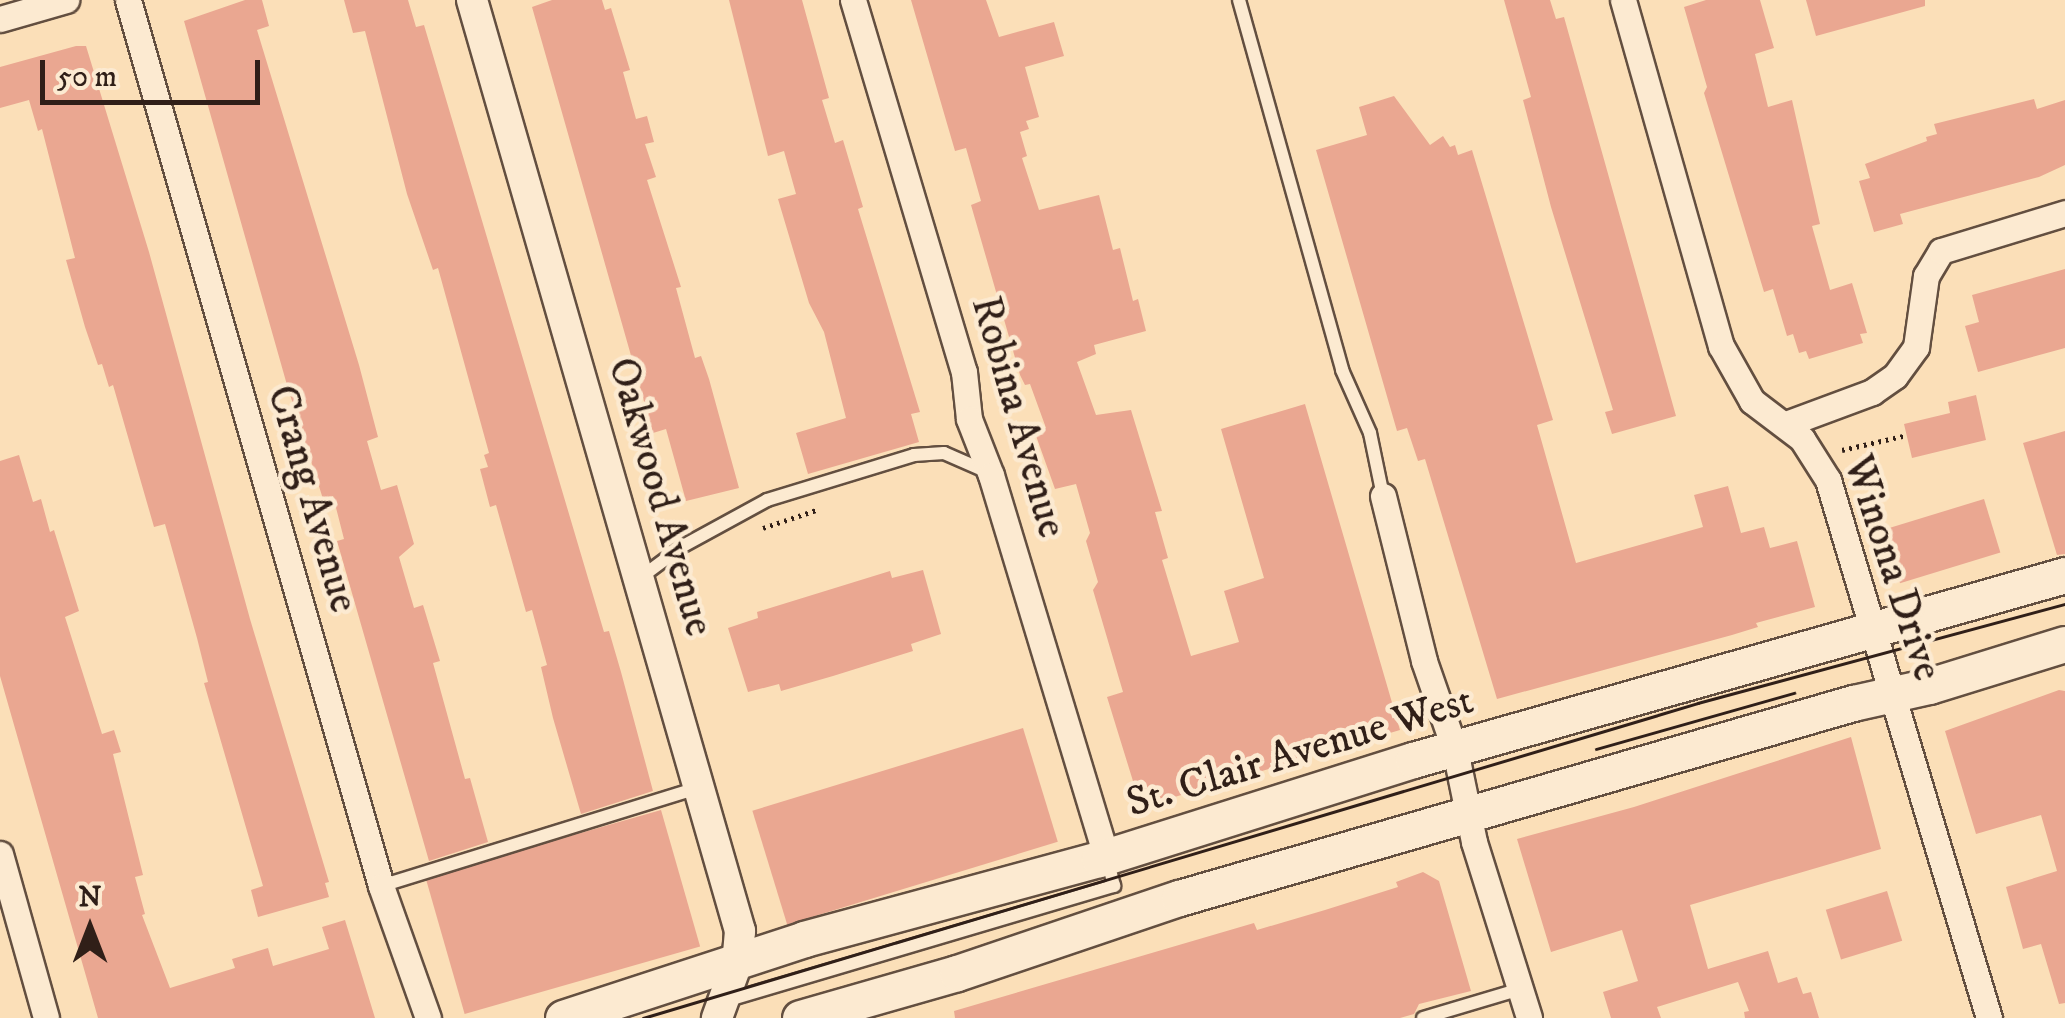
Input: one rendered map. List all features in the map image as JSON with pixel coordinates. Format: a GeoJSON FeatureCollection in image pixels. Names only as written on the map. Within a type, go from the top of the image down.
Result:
{"type":"FeatureCollection","features":[{"type":"Feature","properties":{"kind":"main road","name":"St. Clair Avenue West"},"geometry":{"type":"LineString","coordinates":[[563,1018],[968,892],[1106,857],[1456,750],[2065,575]]}},
{"type":"Feature","properties":{"kind":"main road"},"geometry":{"type":"LineString","coordinates":[[800,1018],[957,973],[1126,914],[1468,812],[2065,644]]}},
{"type":"Feature","properties":{"kind":"street"},"geometry":{"type":"LineString","coordinates":[[0,19],[66,0]]}},
{"type":"Feature","properties":{"kind":"street","name":"Crang Avenue"},"geometry":{"type":"LineString","coordinates":[[128,0],[380,886],[428,1018]]}},
{"type":"Feature","properties":{"kind":"street","name":"Oakwood Avenue"},"geometry":{"type":"LineString","coordinates":[[472,0],[740,931],[736,963],[720,1010]]}},
{"type":"Feature","properties":{"kind":"street","name":"Robina Avenue"},"geometry":{"type":"LineString","coordinates":[[853,0],[964,372],[969,419],[991,475],[1106,857]]}},
{"type":"Feature","properties":{"kind":"street","name":"Winona Drive"},"geometry":{"type":"LineString","coordinates":[[1623,0],[1721,346],[1752,401],[1786,424],[1821,464],[1989,1018]]}},
{"type":"Feature","properties":{"kind":"street"},"geometry":{"type":"LineString","coordinates":[[1786,424],[1872,392],[1896,376],[1916,347],[1926,276],[1941,251],[2065,212]]}},
{"type":"Feature","properties":{"kind":"street"},"geometry":{"type":"LineString","coordinates":[[1383,496],[1424,661],[1456,750],[1468,812],[1529,1018]]}},
{"type":"Feature","properties":{"kind":"street"},"geometry":{"type":"LineString","coordinates":[[0,854],[46,1018]]}},
{"type":"Feature","properties":{"kind":"lane"},"geometry":{"type":"LineString","coordinates":[[1239,0],[1342,370],[1370,433],[1383,496]]}},
{"type":"Feature","properties":{"kind":"lane"},"geometry":{"type":"LineString","coordinates":[[640,578],[683,546],[766,500],[914,455],[944,453],[991,475]]}},
{"type":"Feature","properties":{"kind":"lane"},"geometry":{"type":"LineString","coordinates":[[380,886],[700,788]]}},
{"type":"Feature","properties":{"kind":"lane"},"geometry":{"type":"LineString","coordinates":[[720,1010],[1114,886],[1106,857]]}},
{"type":"Feature","properties":{"kind":"lane"},"geometry":{"type":"LineString","coordinates":[[1423,1018],[1520,988]]}},
{"type":"Feature","properties":{"kind":"path"},"geometry":{"type":"LineString","coordinates":[[1838,451],[1902,436]]}},
{"type":"Feature","properties":{"kind":"path"},"geometry":{"type":"LineString","coordinates":[[746,538],[834,504]]}},
{"type":"Feature","properties":{"kind":"building"},"geometry":{"type":"Polygon","coordinates":[[[245,0],[262,0],[269,26],[257,30],[359,365],[378,437],[367,441],[381,490],[397,485],[414,544],[399,557],[414,608],[423,605],[440,661],[433,663],[465,779],[470,778],[488,842],[429,861],[337,541],[344,539],[333,496],[323,499],[287,385],[184,21],[245,0]]]}},
{"type":"Feature","properties":{"kind":"building"},"geometry":{"type":"Polygon","coordinates":[[[344,0],[408,0],[416,27],[424,25],[604,632],[609,631],[653,791],[581,814],[553,718],[541,667],[547,665],[532,610],[526,612],[496,505],[490,507],[480,469],[488,467],[484,455],[489,453],[438,268],[433,270],[407,194],[365,31],[353,33],[344,0]]]}},
{"type":"Feature","properties":{"kind":"building"},"geometry":{"type":"Polygon","coordinates":[[[552,0],[602,0],[605,10],[611,8],[630,70],[623,72],[636,119],[647,116],[654,142],[645,144],[656,177],[647,180],[681,287],[676,288],[695,358],[701,356],[709,379],[739,488],[686,501],[666,429],[653,433],[532,7],[552,0]]]}},
{"type":"Feature","properties":{"kind":"building"},"geometry":{"type":"Polygon","coordinates":[[[729,0],[802,0],[829,98],[822,100],[835,143],[843,140],[863,207],[858,209],[920,412],[911,414],[919,442],[808,474],[796,433],[846,418],[824,332],[809,303],[778,199],[796,194],[784,151],[768,156],[729,0]]]}},
{"type":"Feature","properties":{"kind":"building"},"geometry":{"type":"Polygon","coordinates":[[[911,0],[986,0],[999,37],[1054,22],[1064,56],[1025,67],[1039,117],[1026,121],[1029,129],[1020,132],[1027,156],[1022,158],[1039,210],[1099,195],[1113,250],[1120,248],[1133,301],[1138,299],[1146,331],[1094,345],[1096,354],[1077,362],[1096,415],[1131,410],[1162,511],[1155,512],[1168,558],[1162,560],[1191,656],[1239,642],[1224,591],[1264,578],[1221,429],[1305,404],[1400,730],[1141,807],[1107,697],[1123,692],[1093,590],[1098,582],[1086,541],[1090,533],[1076,484],[1055,489],[1035,433],[1046,428],[1030,384],[1025,385],[1020,375],[971,205],[981,201],[966,148],[955,151],[911,0]]]}},
{"type":"Feature","properties":{"kind":"building"},"geometry":{"type":"Polygon","coordinates":[[[1504,0],[1550,0],[1556,19],[1564,17],[1676,416],[1612,434],[1605,412],[1613,410],[1551,207],[1523,100],[1531,97],[1504,0]]]}},
{"type":"Feature","properties":{"kind":"building"},"geometry":{"type":"Polygon","coordinates":[[[1706,0],[1760,0],[1774,48],[1755,54],[1768,107],[1792,100],[1820,224],[1812,226],[1830,290],[1852,283],[1867,333],[1860,334],[1863,343],[1809,359],[1806,351],[1799,353],[1793,334],[1787,336],[1773,289],[1764,292],[1704,93],[1707,87],[1684,7],[1706,0]]]}},
{"type":"Feature","properties":{"kind":"building"},"geometry":{"type":"Polygon","coordinates":[[[1806,0],[1925,0],[1925,6],[1816,36],[1806,0]]]}},
{"type":"Feature","properties":{"kind":"building"},"geometry":{"type":"Polygon","coordinates":[[[86,46],[149,252],[250,619],[329,882],[325,883],[329,897],[258,917],[251,890],[263,886],[204,683],[208,682],[197,638],[165,524],[154,527],[113,385],[109,387],[102,364],[98,365],[85,327],[66,260],[75,258],[42,129],[38,131],[29,100],[0,108],[0,67],[86,46]]]}},
{"type":"Feature","properties":{"kind":"building"},"geometry":{"type":"Polygon","coordinates":[[[1394,96],[1430,145],[1443,136],[1450,147],[1455,145],[1458,155],[1472,150],[1553,420],[1537,425],[1576,563],[1703,527],[1694,495],[1728,486],[1741,533],[1764,527],[1770,548],[1797,541],[1815,607],[1756,623],[1758,627],[1732,635],[1497,699],[1425,459],[1418,461],[1407,428],[1397,431],[1316,150],[1367,135],[1359,107],[1394,96]]]}},
{"type":"Feature","properties":{"kind":"building"},"geometry":{"type":"Polygon","coordinates":[[[2034,99],[2037,109],[2065,100],[2065,165],[2039,177],[1900,214],[1903,224],[1874,232],[1859,181],[1870,178],[1865,164],[1927,141],[1926,137],[1937,134],[1934,124],[2034,99]]]}},
{"type":"Feature","properties":{"kind":"building"},"geometry":{"type":"Polygon","coordinates":[[[2065,269],[2065,348],[1978,372],[1965,326],[1979,322],[1972,295],[2065,269]]]}},
{"type":"Feature","properties":{"kind":"building"},"geometry":{"type":"Polygon","coordinates":[[[1976,395],[1986,440],[1912,458],[1904,424],[1950,413],[1948,402],[1976,395]]]}},
{"type":"Feature","properties":{"kind":"building"},"geometry":{"type":"Polygon","coordinates":[[[2065,431],[2065,554],[2057,555],[2023,443],[2065,431]]]}},
{"type":"Feature","properties":{"kind":"building"},"geometry":{"type":"Polygon","coordinates":[[[19,455],[33,502],[41,499],[50,532],[54,530],[79,611],[65,617],[102,734],[114,730],[121,752],[113,754],[143,875],[135,877],[145,914],[142,915],[170,988],[235,968],[232,959],[268,948],[273,966],[329,949],[322,927],[345,920],[375,1018],[98,1018],[0,676],[0,461],[19,455]]]}},
{"type":"Feature","properties":{"kind":"building"},"geometry":{"type":"Polygon","coordinates":[[[1984,499],[2000,553],[1900,583],[1884,530],[1984,499]]]}},
{"type":"Feature","properties":{"kind":"building"},"geometry":{"type":"Polygon","coordinates":[[[923,570],[941,634],[911,644],[913,651],[833,676],[781,691],[779,684],[748,692],[728,628],[758,618],[757,612],[890,571],[892,578],[923,570]]]}},
{"type":"Feature","properties":{"kind":"building"},"geometry":{"type":"Polygon","coordinates":[[[2065,691],[2065,1003],[2059,1004],[2041,944],[2023,949],[2006,887],[2057,871],[2041,815],[1976,834],[1945,731],[2065,691]]]}},
{"type":"Feature","properties":{"kind":"building"},"geometry":{"type":"Polygon","coordinates":[[[1023,728],[1058,842],[787,925],[752,811],[1023,728]]]}},
{"type":"Feature","properties":{"kind":"building"},"geometry":{"type":"Polygon","coordinates":[[[1851,737],[1881,849],[1690,905],[1708,969],[1768,951],[1778,983],[1797,977],[1803,994],[1811,992],[1819,1018],[1745,1018],[1744,1012],[1749,1011],[1738,982],[1657,1007],[1661,1018],[1611,1018],[1603,992],[1638,981],[1622,930],[1551,952],[1517,839],[1634,807],[1851,737]]]}},
{"type":"Feature","properties":{"kind":"building"},"geometry":{"type":"Polygon","coordinates":[[[661,810],[700,946],[465,1014],[425,878],[661,810]]]}},
{"type":"Feature","properties":{"kind":"building"},"geometry":{"type":"Polygon","coordinates":[[[1423,872],[1439,881],[1471,991],[1419,1004],[1414,1014],[1400,1018],[955,1018],[954,1011],[1254,923],[1257,930],[1325,910],[1398,887],[1396,882],[1423,872]]]}},
{"type":"Feature","properties":{"kind":"building"},"geometry":{"type":"Polygon","coordinates":[[[1887,891],[1902,941],[1841,959],[1826,910],[1887,891]]]}},
{"type":"Feature","properties":{"kind":"tram line"},"geometry":{"type":"LineString","coordinates":[[643,1018],[1698,703],[2065,604]]}},
{"type":"Feature","properties":{"kind":"tram line"},"geometry":{"type":"LineString","coordinates":[[1596,749],[1794,693]]}}]}
